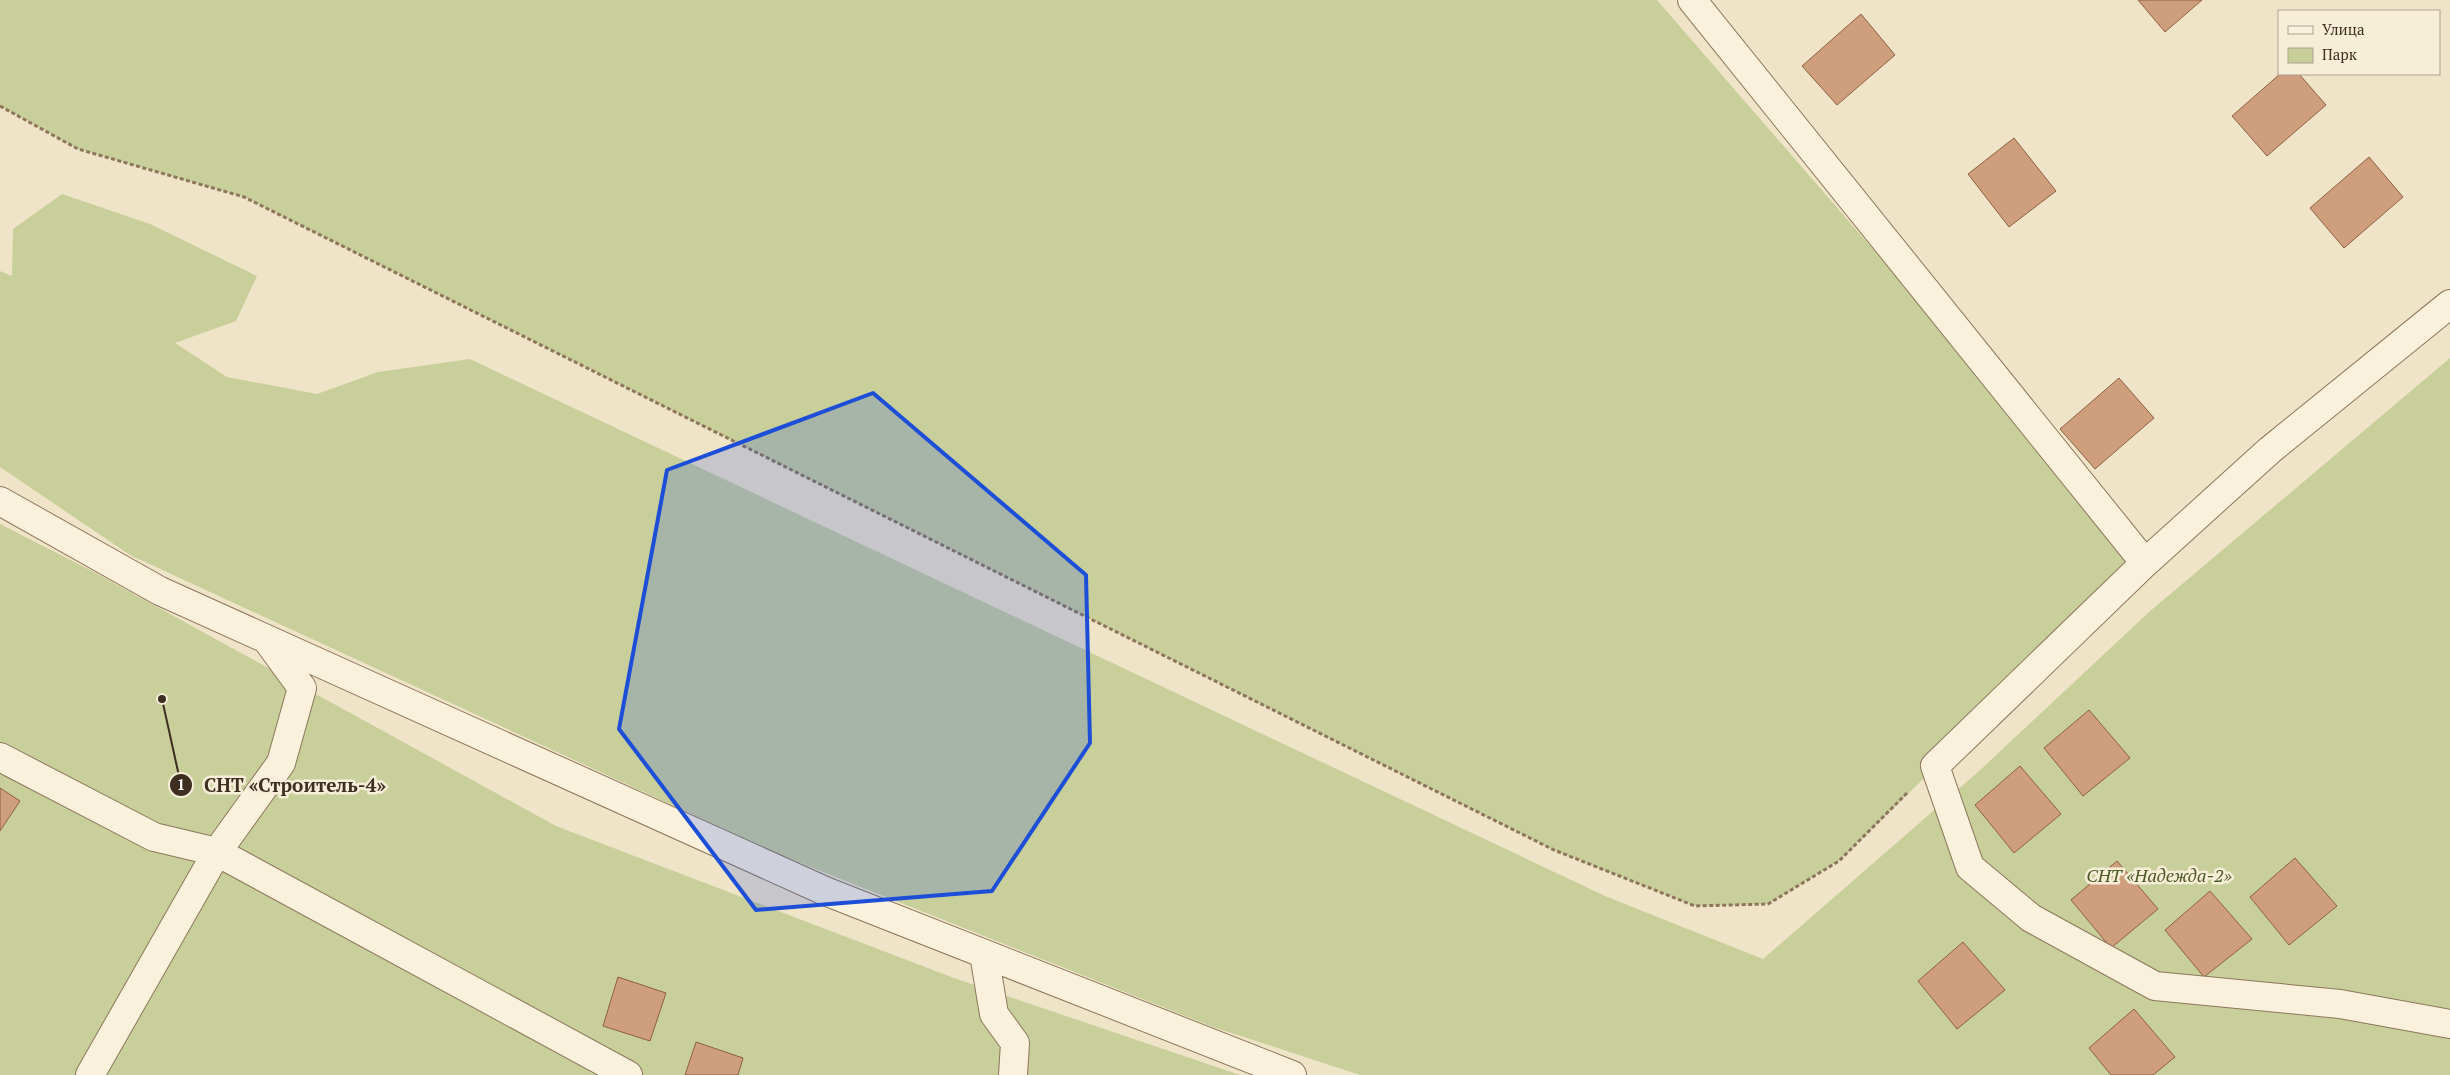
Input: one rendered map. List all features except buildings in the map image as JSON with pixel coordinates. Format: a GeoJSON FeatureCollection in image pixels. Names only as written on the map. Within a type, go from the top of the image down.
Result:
{"type":"FeatureCollection","features":[{"type":"Feature","properties":{"kind":"lane"},"geometry":{"type":"LineString","coordinates":[[1692,0],[2145,562]]}},
{"type":"Feature","properties":{"kind":"lane"},"geometry":{"type":"LineString","coordinates":[[2450,304],[2270,450],[2145,562],[1935,766],[1970,867],[2031,918],[2156,986],[2340,1004],[2450,1024]]}},
{"type":"Feature","properties":{"kind":"lane"},"geometry":{"type":"LineString","coordinates":[[0,501],[160,590],[825,891],[1292,1075]]}},
{"type":"Feature","properties":{"kind":"lane"},"geometry":{"type":"LineString","coordinates":[[90,1075],[217,852],[281,763],[302,688],[266,639]]}},
{"type":"Feature","properties":{"kind":"lane"},"geometry":{"type":"LineString","coordinates":[[0,757],[154,837],[217,852],[628,1075]]}},
{"type":"Feature","properties":{"kind":"lane"},"geometry":{"type":"LineString","coordinates":[[984,954],[994,1014],[1015,1043],[1013,1075]]}},
{"type":"Feature","properties":{"kind":"path"},"geometry":{"type":"LineString","coordinates":[[0,106],[78,149],[244,197],[1554,850],[1695,906],[1768,904],[1839,861],[1935,766]]}},
{"type":"Feature","properties":{"kind":"highlighted area"},"geometry":{"type":"Polygon","coordinates":[[[873,393],[1086,575],[1090,743],[992,891],[756,910],[619,729],[667,470],[873,393]]]}},
{"type":"Feature","properties":{"kind":"green space"},"geometry":{"type":"Polygon","coordinates":[[[0,0],[1657,0],[2145,563],[1839,861],[1768,904],[1695,906],[1554,850],[244,197],[78,149],[0,106],[0,0]]]}},
{"type":"Feature","properties":{"kind":"green space","name":"СНТ «Надежда-2»"},"geometry":{"type":"Polygon","coordinates":[[[62,194],[150,224],[257,276],[236,321],[175,343],[227,377],[317,394],[378,372],[470,359],[1605,896],[1763,959],[1978,772],[2149,612],[2450,358],[2450,1075],[1360,1075],[1213,1027],[778,854],[130,555],[0,467],[0,271],[12,276],[13,229],[62,194]]]}},
{"type":"Feature","properties":{"kind":"green space"},"geometry":{"type":"Polygon","coordinates":[[[0,524],[92,571],[556,826],[954,978],[1240,1075],[0,1075],[0,524]]]}},
{"type":"Feature","properties":{"kind":"place","name":"СНТ «Строитель-4»"},"geometry":{"type":"Point","coordinates":[162,699]}}]}
